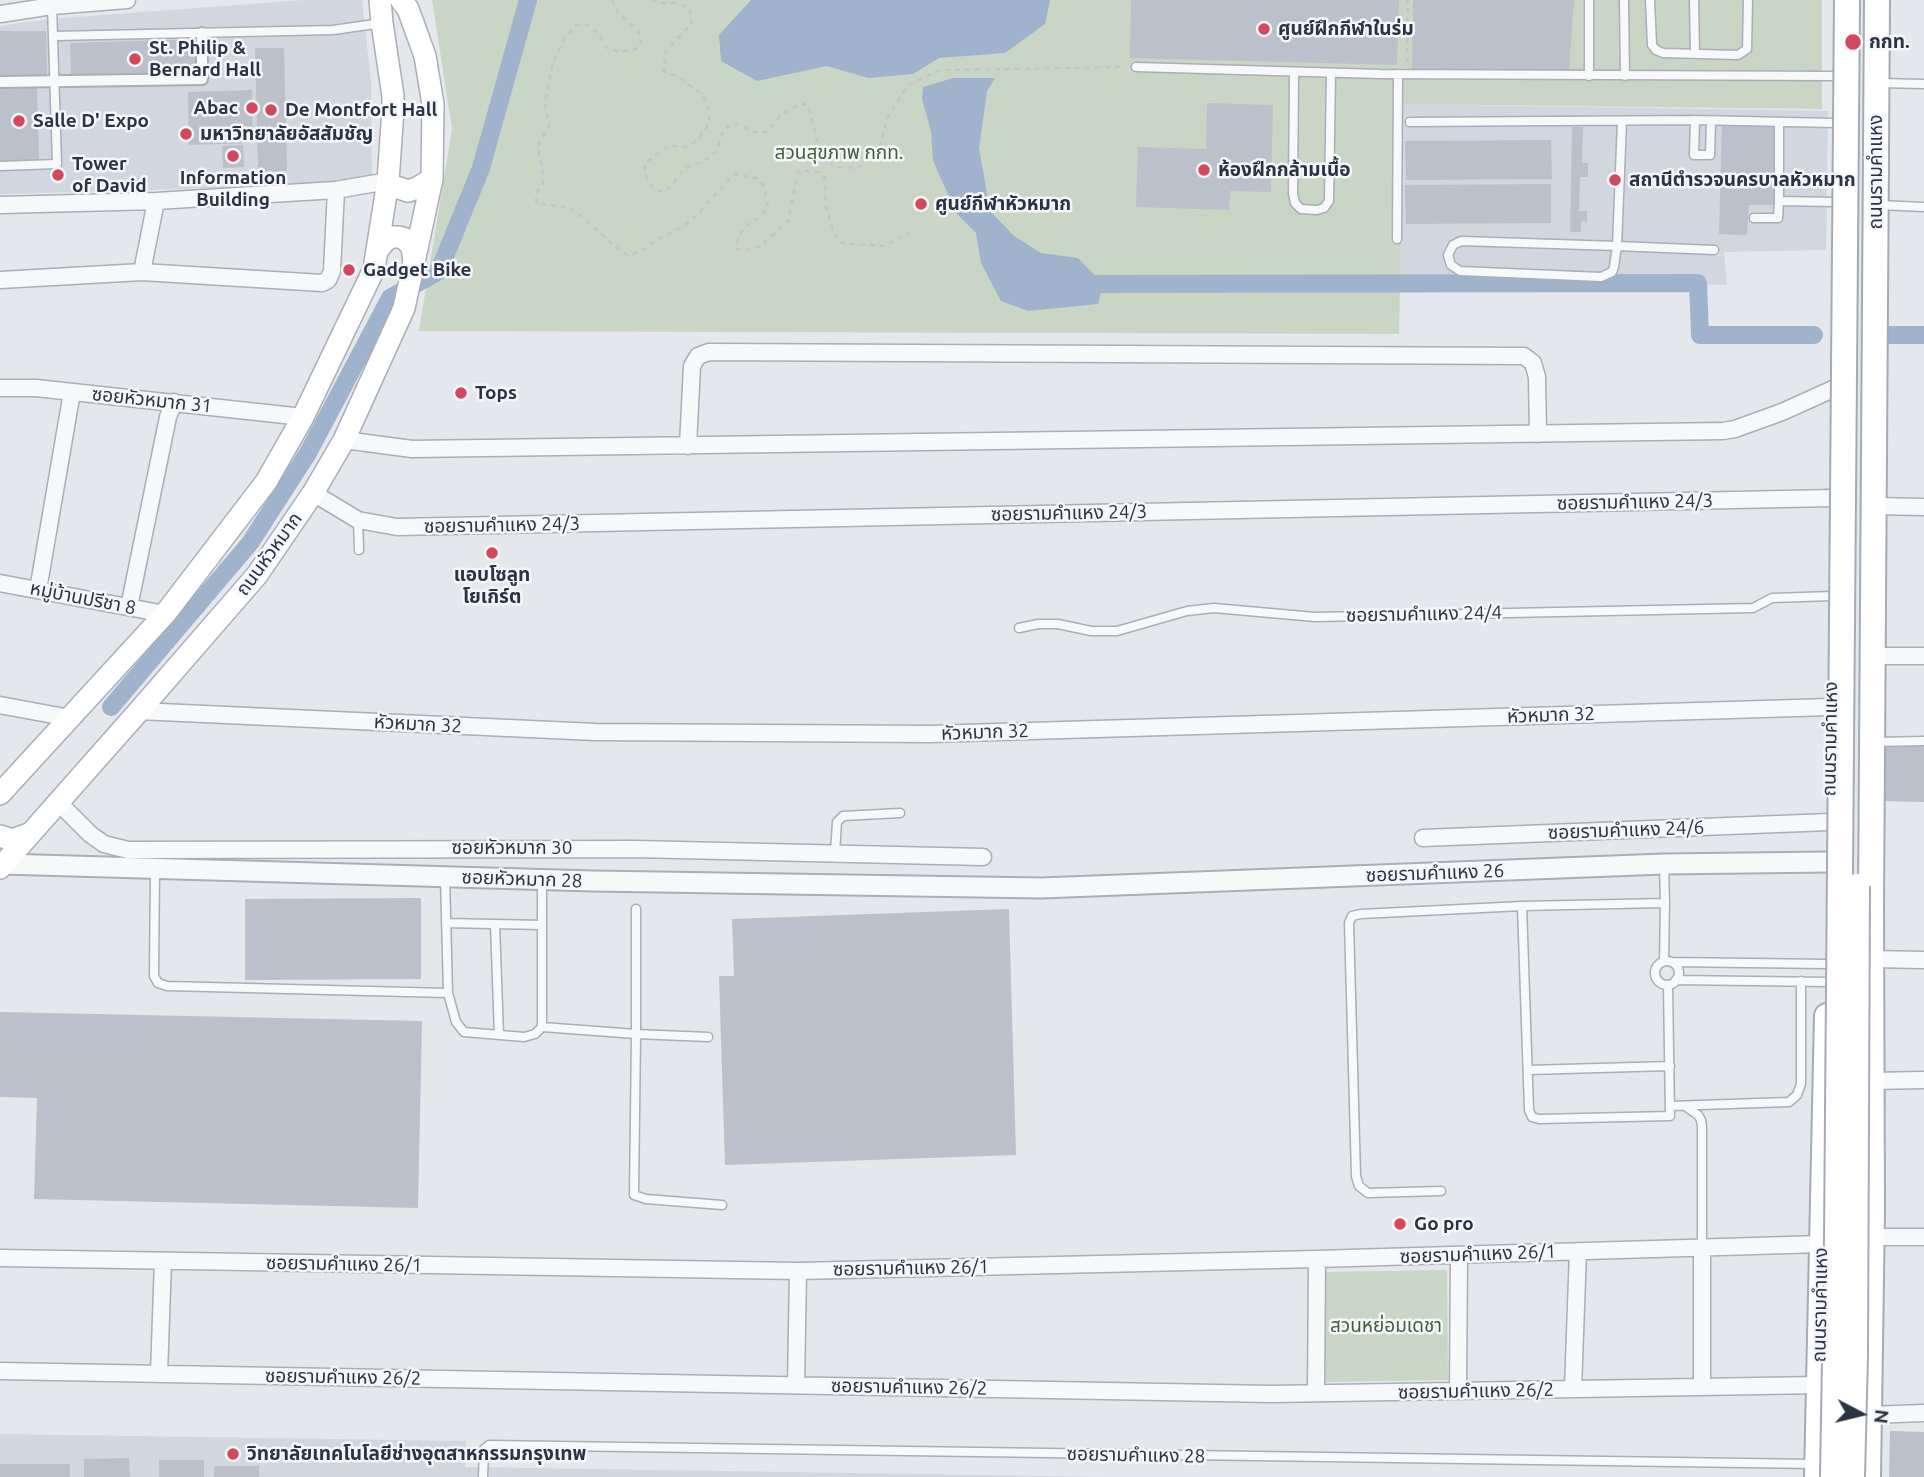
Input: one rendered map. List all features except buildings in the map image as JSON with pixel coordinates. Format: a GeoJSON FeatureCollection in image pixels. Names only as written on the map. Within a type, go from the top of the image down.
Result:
{"type":"FeatureCollection","features":[{"type":"Feature","properties":{"kind":"main road"},"geometry":{"type":"LineString","coordinates":[[0,794],[165,614],[266,482],[303,416],[374,269],[388,181],[393,96],[380,0]]}},
{"type":"Feature","properties":{"kind":"main road","name":"ถนนหัวหมาก"},"geometry":{"type":"LineString","coordinates":[[2,866],[257,575],[313,493],[344,440],[404,308],[432,179],[433,104],[425,56],[408,9],[401,0]]}},
{"type":"Feature","properties":{"kind":"main road","name":"ถนนรามคำแหง"},"geometry":{"type":"LineString","coordinates":[[1823,1473],[1819,1385],[1832,596],[1835,0]]}},
{"type":"Feature","properties":{"kind":"main road","name":"ถนนรามคำแหง"},"geometry":{"type":"LineString","coordinates":[[1823,1473],[1838,1225],[1847,0]]}},
{"type":"Feature","properties":{"kind":"main road","name":"ถนนรามคำแหง"},"geometry":{"type":"LineString","coordinates":[[1852,1477],[1863,0]]}},
{"type":"Feature","properties":{"kind":"main road","name":"ถนนรามคำแหง"},"geometry":{"type":"LineString","coordinates":[[1868,1477],[1877,0]]}},
{"type":"Feature","properties":{"kind":"main road"},"geometry":{"type":"LineString","coordinates":[[1835,76],[1877,80]]}},
{"type":"Feature","properties":{"kind":"main road"},"geometry":{"type":"LineString","coordinates":[[1835,123],[1877,123]]}},
{"type":"Feature","properties":{"kind":"main road"},"geometry":{"type":"LineString","coordinates":[[388,181],[393,186],[408,191],[432,179]]}},
{"type":"Feature","properties":{"kind":"main road"},"geometry":{"type":"LineString","coordinates":[[377,251],[391,236],[405,239],[412,247],[414,264]]}},
{"type":"Feature","properties":{"kind":"main road"},"geometry":{"type":"LineString","coordinates":[[1829,822],[1872,823]]}},
{"type":"Feature","properties":{"kind":"main road"},"geometry":{"type":"LineString","coordinates":[[0,836],[12,840],[32,833]]}},
{"type":"Feature","properties":{"kind":"main road"},"geometry":{"type":"LineString","coordinates":[[1828,862],[1871,863]]}},
{"type":"Feature","properties":{"kind":"main road"},"geometry":{"type":"LineString","coordinates":[[1827,1023],[1871,1022]]}},
{"type":"Feature","properties":{"kind":"street"},"geometry":{"type":"LineString","coordinates":[[0,14],[51,3],[127,0]]}},
{"type":"Feature","properties":{"kind":"street"},"geometry":{"type":"LineString","coordinates":[[0,82],[202,79],[202,33]]}},
{"type":"Feature","properties":{"kind":"street"},"geometry":{"type":"LineString","coordinates":[[0,205],[156,201],[337,190],[388,181]]}},
{"type":"Feature","properties":{"kind":"street"},"geometry":{"type":"LineString","coordinates":[[0,280],[142,272],[322,283],[328,280],[331,271],[337,190]]}},
{"type":"Feature","properties":{"kind":"street"},"geometry":{"type":"LineString","coordinates":[[142,272],[156,201]]}},
{"type":"Feature","properties":{"kind":"street"},"geometry":{"type":"LineString","coordinates":[[688,446],[692,366],[698,356],[709,352],[1524,356],[1534,363],[1537,377],[1538,434]]}},
{"type":"Feature","properties":{"kind":"street","name":"ซอยหัวหมาก 31"},"geometry":{"type":"LineString","coordinates":[[0,388],[36,388],[303,416]]}},
{"type":"Feature","properties":{"kind":"street"},"geometry":{"type":"LineString","coordinates":[[344,440],[412,449],[1723,431],[1782,412],[1833,389]]}},
{"type":"Feature","properties":{"kind":"street"},"geometry":{"type":"LineString","coordinates":[[38,590],[72,392]]}},
{"type":"Feature","properties":{"kind":"street"},"geometry":{"type":"LineString","coordinates":[[129,607],[168,417],[174,402]]}},
{"type":"Feature","properties":{"kind":"street","name":"ซอยรามคำแหง 24/3"},"geometry":{"type":"LineString","coordinates":[[313,493],[358,520],[397,527],[1833,498]]}},
{"type":"Feature","properties":{"kind":"street"},"geometry":{"type":"LineString","coordinates":[[1874,506],[1924,507]]}},
{"type":"Feature","properties":{"kind":"street","name":"หมู่บ้านปรีชา 8"},"geometry":{"type":"LineString","coordinates":[[0,583],[165,614]]}},
{"type":"Feature","properties":{"kind":"street"},"geometry":{"type":"LineString","coordinates":[[1873,656],[1924,656]]}},
{"type":"Feature","properties":{"kind":"street"},"geometry":{"type":"LineString","coordinates":[[0,705],[70,718]]}},
{"type":"Feature","properties":{"kind":"street","name":"หัวหมาก 32"},"geometry":{"type":"LineString","coordinates":[[139,711],[595,732],[930,734],[1830,707]]}},
{"type":"Feature","properties":{"kind":"street","name":"ซอยหัวหมาก 30"},"geometry":{"type":"LineString","coordinates":[[58,802],[104,844],[128,850],[538,848],[983,857]]}},
{"type":"Feature","properties":{"kind":"street","name":"ซอยรามคำแหง 24/6"},"geometry":{"type":"LineString","coordinates":[[1423,838],[1829,822]]}},
{"type":"Feature","properties":{"kind":"street","name":"ซอยรามคำแหง 26"},"geometry":{"type":"LineString","coordinates":[[1041,888],[1664,864],[1828,862]]}},
{"type":"Feature","properties":{"kind":"street","name":"ซอยหัวหมาก 28"},"geometry":{"type":"LineString","coordinates":[[2,866],[1041,888]]}},
{"type":"Feature","properties":{"kind":"street"},"geometry":{"type":"LineString","coordinates":[[1871,960],[1924,960]]}},
{"type":"Feature","properties":{"kind":"street"},"geometry":{"type":"LineString","coordinates":[[1871,1081],[1924,1080]]}},
{"type":"Feature","properties":{"kind":"street"},"geometry":{"type":"LineString","coordinates":[[1871,1237],[1924,1237]]}},
{"type":"Feature","properties":{"kind":"street","name":"ซอยรามคำแหง 26/1"},"geometry":{"type":"LineString","coordinates":[[0,1258],[798,1270],[1317,1259],[1822,1244]]}},
{"type":"Feature","properties":{"kind":"street"},"geometry":{"type":"LineString","coordinates":[[1702,1247],[1702,1387]]}},
{"type":"Feature","properties":{"kind":"street"},"geometry":{"type":"LineString","coordinates":[[1573,1389],[1578,1251]]}},
{"type":"Feature","properties":{"kind":"street"},"geometry":{"type":"LineString","coordinates":[[1458,1391],[1459,1255]]}},
{"type":"Feature","properties":{"kind":"street"},"geometry":{"type":"LineString","coordinates":[[1316,1393],[1317,1259]]}},
{"type":"Feature","properties":{"kind":"street"},"geometry":{"type":"LineString","coordinates":[[159,1374],[163,1261]]}},
{"type":"Feature","properties":{"kind":"street"},"geometry":{"type":"LineString","coordinates":[[796,1385],[798,1270]]}},
{"type":"Feature","properties":{"kind":"street","name":"ซอยรามคำแหง 26/2"},"geometry":{"type":"LineString","coordinates":[[0,1371],[1258,1394],[1819,1385]]}},
{"type":"Feature","properties":{"kind":"street"},"geometry":{"type":"LineString","coordinates":[[1868,1415],[1924,1413]]}},
{"type":"Feature","properties":{"kind":"lane"},"geometry":{"type":"LineString","coordinates":[[1589,0],[1589,76]]}},
{"type":"Feature","properties":{"kind":"lane"},"geometry":{"type":"LineString","coordinates":[[1624,0],[1625,76]]}},
{"type":"Feature","properties":{"kind":"lane"},"geometry":{"type":"LineString","coordinates":[[1650,0],[1652,45],[1656,50],[1663,53],[1738,55],[1747,49],[1748,0]]}},
{"type":"Feature","properties":{"kind":"lane"},"geometry":{"type":"LineString","coordinates":[[1694,0],[1695,54]]}},
{"type":"Feature","properties":{"kind":"lane"},"geometry":{"type":"LineString","coordinates":[[0,166],[57,164],[51,3]]}},
{"type":"Feature","properties":{"kind":"lane"},"geometry":{"type":"LineString","coordinates":[[54,36],[333,30],[382,23]]}},
{"type":"Feature","properties":{"kind":"lane"},"geometry":{"type":"LineString","coordinates":[[1136,67],[1403,74],[1835,76]]}},
{"type":"Feature","properties":{"kind":"lane"},"geometry":{"type":"LineString","coordinates":[[1294,72],[1293,194],[1300,209],[1317,210],[1324,208],[1329,201],[1331,73]]}},
{"type":"Feature","properties":{"kind":"lane"},"geometry":{"type":"LineString","coordinates":[[1397,239],[1403,74]]}},
{"type":"Feature","properties":{"kind":"lane"},"geometry":{"type":"LineString","coordinates":[[1877,80],[1924,84]]}},
{"type":"Feature","properties":{"kind":"lane"},"geometry":{"type":"LineString","coordinates":[[1410,122],[1695,120],[1835,123]]}},
{"type":"Feature","properties":{"kind":"lane"},"geometry":{"type":"LineString","coordinates":[[1695,120],[1694,155],[1710,155],[1711,121]]}},
{"type":"Feature","properties":{"kind":"lane"},"geometry":{"type":"LineString","coordinates":[[1622,121],[1617,246],[1612,272],[1601,277],[1460,271],[1451,265],[1448,255],[1452,245],[1461,241],[1617,246],[1714,250]]}},
{"type":"Feature","properties":{"kind":"lane"},"geometry":{"type":"LineString","coordinates":[[1754,218],[1779,218],[1779,122]]}},
{"type":"Feature","properties":{"kind":"lane"},"geometry":{"type":"LineString","coordinates":[[1779,201],[1834,202]]}},
{"type":"Feature","properties":{"kind":"lane"},"geometry":{"type":"LineString","coordinates":[[1876,205],[1924,207]]}},
{"type":"Feature","properties":{"kind":"lane"},"geometry":{"type":"LineString","coordinates":[[358,520],[359,550]]}},
{"type":"Feature","properties":{"kind":"lane","name":"ซอยรามคำแหง 24/4"},"geometry":{"type":"LineString","coordinates":[[1019,628],[1058,624],[1091,631],[1116,631],[1187,611],[1214,608],[1315,617],[1753,608],[1772,598],[1832,596]]}},
{"type":"Feature","properties":{"kind":"lane"},"geometry":{"type":"LineString","coordinates":[[1872,742],[1924,741]]}},
{"type":"Feature","properties":{"kind":"lane"},"geometry":{"type":"LineString","coordinates":[[835,853],[837,822],[843,816],[900,813]]}},
{"type":"Feature","properties":{"kind":"lane"},"geometry":{"type":"LineString","coordinates":[[1664,864],[1668,961]]}},
{"type":"Feature","properties":{"kind":"lane"},"geometry":{"type":"LineString","coordinates":[[155,869],[154,976],[158,983],[167,986],[448,993]]}},
{"type":"Feature","properties":{"kind":"lane"},"geometry":{"type":"LineString","coordinates":[[445,877],[448,993],[456,1022],[464,1032],[524,1037],[535,1034],[542,1027],[542,879]]}},
{"type":"Feature","properties":{"kind":"lane"},"geometry":{"type":"LineString","coordinates":[[1441,1191],[1368,1193],[1359,1186],[1356,1176],[1349,923],[1353,916],[1522,906],[1665,903]]}},
{"type":"Feature","properties":{"kind":"lane"},"geometry":{"type":"LineString","coordinates":[[1522,906],[1529,1110],[1532,1117],[1670,1116],[1668,985]]}},
{"type":"Feature","properties":{"kind":"lane"},"geometry":{"type":"LineString","coordinates":[[636,909],[634,1195],[646,1199],[722,1205]]}},
{"type":"Feature","properties":{"kind":"lane"},"geometry":{"type":"LineString","coordinates":[[446,923],[542,925]]}},
{"type":"Feature","properties":{"kind":"lane"},"geometry":{"type":"LineString","coordinates":[[495,924],[499,1035]]}},
{"type":"Feature","properties":{"kind":"lane"},"geometry":{"type":"LineString","coordinates":[[1668,961],[1675,964],[1679,971],[1676,980]]}},
{"type":"Feature","properties":{"kind":"lane"},"geometry":{"type":"LineString","coordinates":[[1668,985],[1658,981],[1655,974],[1658,964],[1668,961],[1827,973]]}},
{"type":"Feature","properties":{"kind":"lane"},"geometry":{"type":"LineString","coordinates":[[1668,985],[1676,980],[1801,981],[1827,973]]}},
{"type":"Feature","properties":{"kind":"lane"},"geometry":{"type":"LineString","coordinates":[[1670,1106],[1789,1102],[1797,1095],[1801,1084],[1801,981]]}},
{"type":"Feature","properties":{"kind":"lane"},"geometry":{"type":"LineString","coordinates":[[542,1027],[708,1037]]}},
{"type":"Feature","properties":{"kind":"lane"},"geometry":{"type":"LineString","coordinates":[[1528,1070],[1670,1066]]}},
{"type":"Feature","properties":{"kind":"lane"},"geometry":{"type":"LineString","coordinates":[[1685,1105],[1698,1115],[1702,1127],[1702,1247]]}},
{"type":"Feature","properties":{"kind":"lane","name":"ซอยรามคำแหง 28"},"geometry":{"type":"LineString","coordinates":[[483,1477],[484,1449],[489,1445],[1823,1473]]}},
{"type":"Feature","properties":{"kind":"path"},"geometry":{"type":"LineString","coordinates":[[612,0],[619,14],[638,30],[640,46],[628,51],[607,48],[598,34],[587,25],[577,25],[565,38],[553,62],[547,90],[545,102],[549,126],[539,142],[543,184],[538,190],[537,204],[569,207],[618,250],[629,256],[692,220],[734,174],[756,178],[763,185],[768,202],[765,211],[744,227],[737,242],[736,249],[746,250],[759,247],[788,221],[798,172],[819,172],[825,178],[826,207],[835,236],[841,243],[884,247],[908,233]]}},
{"type":"Feature","properties":{"kind":"path"},"geometry":{"type":"LineString","coordinates":[[652,0],[688,8],[692,17],[691,24],[665,52],[664,71],[680,78],[703,95],[710,114],[706,127],[696,142],[686,147],[669,146],[645,163],[645,174],[650,184],[662,192],[671,187],[684,169],[716,152],[723,131],[730,125],[736,124],[752,132],[767,132],[782,114],[803,103],[809,108],[821,158],[836,167],[860,166],[873,157],[880,147],[887,118],[909,84],[941,70],[1136,67]]}},
{"type":"Feature","properties":{"kind":"path"},"geometry":{"type":"LineString","coordinates":[[1403,74],[1408,0]]}},
{"type":"Feature","properties":{"kind":"shaded area","name":"มหาวิทยาลัยอัสสัมชัญ"},"geometry":{"type":"Polygon","coordinates":[[[304,0],[362,0],[371,83],[372,184],[0,194],[0,26],[49,19],[304,0]]]}},
{"type":"Feature","properties":{"kind":"shaded area","name":"สถานีตำรวจนครบาลหัวหมาก"},"geometry":{"type":"Polygon","coordinates":[[[1404,104],[1828,111],[1826,250],[1724,252],[1727,285],[1400,278],[1404,104]]]}},
{"type":"Feature","properties":{"kind":"shaded area","name":"วิทยาลัยเทคโนโลยีช่างอุตสาหกรรมกรุงเทพ"},"geometry":{"type":"Polygon","coordinates":[[[0,1434],[466,1441],[465,1467],[1108,1477],[0,1477],[0,1434]]]}},
{"type":"Feature","properties":{"kind":"green space","name":"ศูนย์กีฬาหัวหมาก"},"geometry":{"type":"Polygon","coordinates":[[[432,0],[1822,0],[1822,109],[1404,104],[1399,334],[419,331],[452,129],[432,0]]]}},
{"type":"Feature","properties":{"kind":"green space","name":"สวนหย่อมเดชา"},"geometry":{"type":"Polygon","coordinates":[[[1447,1270],[1448,1380],[1326,1382],[1324,1272],[1447,1270]]]}},
{"type":"Feature","properties":{"kind":"water"},"geometry":{"type":"Polygon","coordinates":[[[751,0],[1050,0],[1045,24],[1005,53],[939,58],[913,74],[868,78],[827,66],[757,81],[721,61],[719,35],[751,0]]]}},
{"type":"Feature","properties":{"kind":"water"},"geometry":{"type":"Polygon","coordinates":[[[953,78],[995,78],[987,91],[979,148],[990,211],[1014,236],[1041,253],[1078,258],[1103,284],[1098,304],[1028,311],[1001,301],[981,263],[976,233],[956,213],[933,160],[931,131],[922,99],[923,87],[953,78]]]}},
{"type":"Feature","properties":{"kind":"waterway"},"geometry":{"type":"LineString","coordinates":[[111,707],[250,543],[308,453],[390,298],[439,271],[481,168],[528,0]]}},
{"type":"Feature","properties":{"kind":"waterway"},"geometry":{"type":"LineString","coordinates":[[1079,284],[1698,283],[1700,335],[1814,335]]}},
{"type":"Feature","properties":{"kind":"waterway"},"geometry":{"type":"LineString","coordinates":[[1885,335],[1924,335]]}},
{"type":"Feature","properties":{"kind":"place","name":"ศูนย์ฝึกกีฬาในร่ม"},"geometry":{"type":"Point","coordinates":[1264,29]}},
{"type":"Feature","properties":{"kind":"place","name":"กกท."},"geometry":{"type":"Point","coordinates":[1853,42]}},
{"type":"Feature","properties":{"kind":"place","name":"St. Philip & Bernard Hall"},"geometry":{"type":"Point","coordinates":[135,59]}},
{"type":"Feature","properties":{"kind":"place","name":"Abac"},"geometry":{"type":"Point","coordinates":[252,108]}},
{"type":"Feature","properties":{"kind":"place","name":"De Montfort Hall"},"geometry":{"type":"Point","coordinates":[271,110]}},
{"type":"Feature","properties":{"kind":"place","name":"Salle D' Expo"},"geometry":{"type":"Point","coordinates":[19,121]}},
{"type":"Feature","properties":{"kind":"place","name":"มหาวิทยาลัยอัสสัมชัญ"},"geometry":{"type":"Point","coordinates":[186,134]}},
{"type":"Feature","properties":{"kind":"place","name":"Information Building"},"geometry":{"type":"Point","coordinates":[233,156]}},
{"type":"Feature","properties":{"kind":"place","name":"ห้องฝึกกล้ามเนื้อ"},"geometry":{"type":"Point","coordinates":[1204,170]}},
{"type":"Feature","properties":{"kind":"place","name":"Tower of David"},"geometry":{"type":"Point","coordinates":[58,175]}},
{"type":"Feature","properties":{"kind":"place","name":"สถานีตำรวจนครบาลหัวหมาก"},"geometry":{"type":"Point","coordinates":[1615,180]}},
{"type":"Feature","properties":{"kind":"place","name":"ศูนย์กีฬาหัวหมาก"},"geometry":{"type":"Point","coordinates":[921,204]}},
{"type":"Feature","properties":{"kind":"place","name":"Gadget Bike"},"geometry":{"type":"Point","coordinates":[349,270]}},
{"type":"Feature","properties":{"kind":"place","name":"Tops"},"geometry":{"type":"Point","coordinates":[461,393]}},
{"type":"Feature","properties":{"kind":"place","name":"แอบโซลูท โยเกิร์ต"},"geometry":{"type":"Point","coordinates":[492,553]}},
{"type":"Feature","properties":{"kind":"place","name":"Go pro"},"geometry":{"type":"Point","coordinates":[1400,1224]}},
{"type":"Feature","properties":{"kind":"place","name":"วิทยาลัยเทคโนโลยีช่างอุตสาหกรรมกรุงเทพ"},"geometry":{"type":"Point","coordinates":[233,1454]}},
{"type":"Feature","properties":{"kind":"park label","name":"สวนสุขภาพ กกท."},"geometry":{"type":"Point","coordinates":[839,153]}}]}
